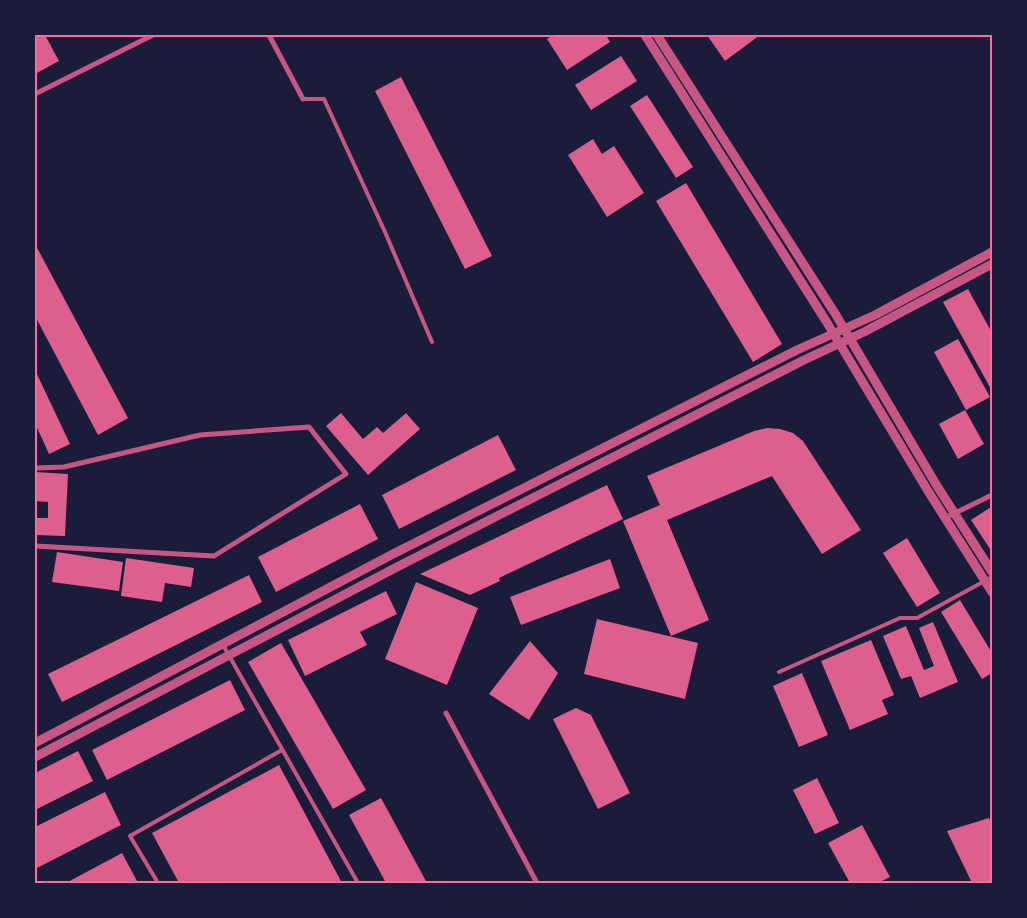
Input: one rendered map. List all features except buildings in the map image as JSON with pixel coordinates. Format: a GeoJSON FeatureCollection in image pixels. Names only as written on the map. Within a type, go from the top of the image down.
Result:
{"type":"FeatureCollection","features":[{"type":"Feature","properties":{"kind":"street"},"geometry":{"type":"LineString","coordinates":[[35,94],[153,35]]}},
{"type":"Feature","properties":{"kind":"street"},"geometry":{"type":"LineString","coordinates":[[269,35],[303,99]]}},
{"type":"Feature","properties":{"kind":"street"},"geometry":{"type":"LineString","coordinates":[[644,35],[834,333],[945,518],[989,579],[992,592]]}},
{"type":"Feature","properties":{"kind":"street"},"geometry":{"type":"LineString","coordinates":[[658,35],[844,329],[992,572]]}},
{"type":"Feature","properties":{"kind":"street"},"geometry":{"type":"LineString","coordinates":[[35,743],[393,554],[797,350],[883,310],[992,252]]}},
{"type":"Feature","properties":{"kind":"street"},"geometry":{"type":"LineString","coordinates":[[35,757],[397,567],[840,344],[992,264]]}},
{"type":"Feature","properties":{"kind":"street"},"geometry":{"type":"LineString","coordinates":[[35,468],[64,467],[200,435],[309,427],[346,474],[214,556],[35,546]]}},
{"type":"Feature","properties":{"kind":"street"},"geometry":{"type":"LineString","coordinates":[[945,518],[992,496]]}},
{"type":"Feature","properties":{"kind":"street"},"geometry":{"type":"LineString","coordinates":[[446,713],[537,883]]}},
{"type":"Feature","properties":{"kind":"lane"},"geometry":{"type":"LineString","coordinates":[[303,99],[324,99],[385,232],[432,342]]}},
{"type":"Feature","properties":{"kind":"lane"},"geometry":{"type":"LineString","coordinates":[[779,672],[900,618],[917,618],[989,579]]}},
{"type":"Feature","properties":{"kind":"lane"},"geometry":{"type":"LineString","coordinates":[[223,645],[358,883]]}},
{"type":"Feature","properties":{"kind":"lane"},"geometry":{"type":"LineString","coordinates":[[158,883],[130,836],[282,750]]}}]}
